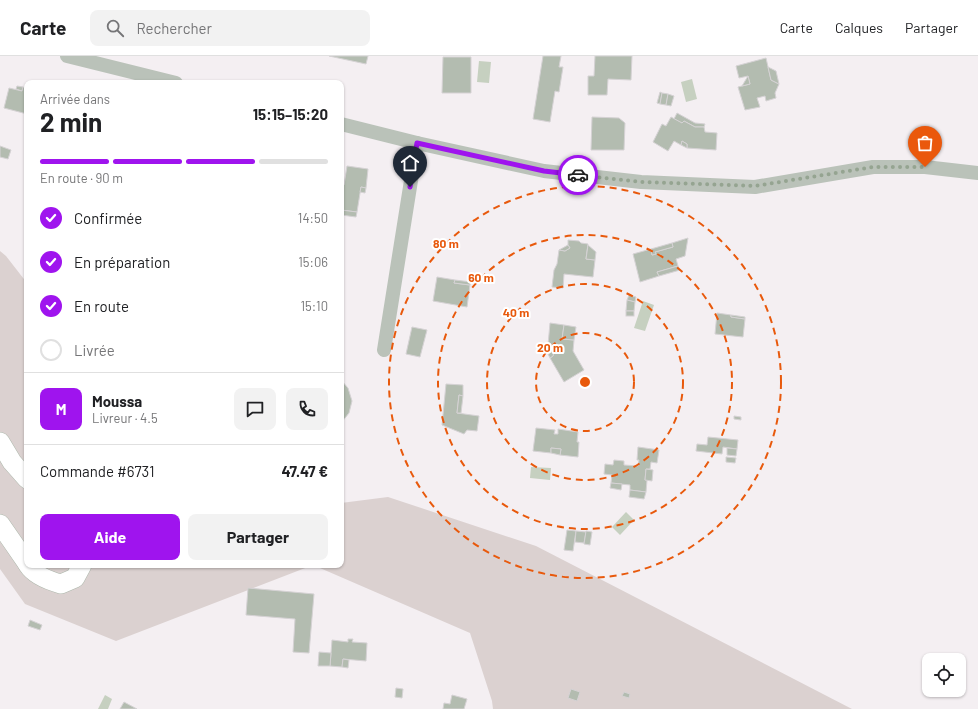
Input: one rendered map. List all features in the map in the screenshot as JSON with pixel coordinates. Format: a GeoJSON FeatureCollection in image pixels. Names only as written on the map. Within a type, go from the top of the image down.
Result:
{"type":"FeatureCollection","features":[{"type":"Feature","properties":{"kind":"main road"},"geometry":{"type":"LineString","coordinates":[[0,442],[12,462],[24,476]]}},
{"type":"Feature","properties":{"kind":"main road"},"geometry":{"type":"LineString","coordinates":[[0,524],[24,558]]}},
{"type":"Feature","properties":{"kind":"main road"},"geometry":{"type":"LineString","coordinates":[[30,568],[48,580],[62,584],[75,578],[80,568]]}},
{"type":"Feature","properties":{"kind":"street"},"geometry":{"type":"LineString","coordinates":[[67,56],[164,80]]}},
{"type":"Feature","properties":{"kind":"street"},"geometry":{"type":"LineString","coordinates":[[344,125],[417,143],[544,171],[641,182],[755,186],[873,167],[925,167],[978,173]]}},
{"type":"Feature","properties":{"kind":"street"},"geometry":{"type":"LineString","coordinates":[[384,350],[417,143]]}},
{"type":"Feature","properties":{"kind":"shaded area"},"geometry":{"type":"Polygon","coordinates":[[[479,61],[491,62],[489,83],[477,82],[479,61]]]}},
{"type":"Feature","properties":{"kind":"shaded area"},"geometry":{"type":"Polygon","coordinates":[[[692,79],[697,99],[686,102],[681,82],[692,79]]]}},
{"type":"Feature","properties":{"kind":"shaded area"},"geometry":{"type":"Polygon","coordinates":[[[0,251],[6,256],[24,279],[24,568],[305,568],[116,641],[25,604],[0,569],[0,251]]]}},
{"type":"Feature","properties":{"kind":"shaded area"},"geometry":{"type":"Polygon","coordinates":[[[643,301],[654,305],[645,331],[634,328],[643,301]]]}},
{"type":"Feature","properties":{"kind":"shaded area"},"geometry":{"type":"Polygon","coordinates":[[[531,467],[551,468],[550,480],[530,478],[531,467]]]}},
{"type":"Feature","properties":{"kind":"shaded area"},"geometry":{"type":"Polygon","coordinates":[[[388,497],[536,546],[852,709],[493,709],[492,701],[470,633],[320,568],[344,568],[344,503],[388,497]]]}},
{"type":"Feature","properties":{"kind":"shaded area"},"geometry":{"type":"Polygon","coordinates":[[[626,512],[634,520],[620,535],[612,527],[626,512]]]}},
{"type":"Feature","properties":{"kind":"shaded area"},"geometry":{"type":"Polygon","coordinates":[[[105,695],[112,699],[108,709],[98,709],[105,695]]]}},
{"type":"Feature","properties":{"kind":"building"},"geometry":{"type":"Polygon","coordinates":[[[329,56],[368,56],[366,64],[329,56]]]}},
{"type":"Feature","properties":{"kind":"building"},"geometry":{"type":"Polygon","coordinates":[[[543,56],[561,56],[559,67],[563,67],[559,92],[555,91],[550,122],[533,119],[543,56]]]}},
{"type":"Feature","properties":{"kind":"building"},"geometry":{"type":"Polygon","coordinates":[[[595,56],[632,56],[631,80],[608,79],[607,95],[588,95],[588,76],[594,76],[595,56]]]}},
{"type":"Feature","properties":{"kind":"building"},"geometry":{"type":"Polygon","coordinates":[[[443,57],[471,57],[471,93],[442,93],[443,57]]]}},
{"type":"Feature","properties":{"kind":"building"},"geometry":{"type":"Polygon","coordinates":[[[766,58],[771,80],[779,84],[775,93],[776,98],[766,101],[765,96],[757,98],[760,107],[745,110],[738,87],[750,84],[748,76],[739,78],[736,66],[766,58]]]}},
{"type":"Feature","properties":{"kind":"building"},"geometry":{"type":"Polygon","coordinates":[[[768,67],[776,71],[779,84],[771,80],[768,67]]]}},
{"type":"Feature","properties":{"kind":"building"},"geometry":{"type":"Polygon","coordinates":[[[748,76],[750,84],[742,86],[748,76]]]}},
{"type":"Feature","properties":{"kind":"building"},"geometry":{"type":"Polygon","coordinates":[[[17,86],[23,87],[22,91],[16,89],[17,86]]]}},
{"type":"Feature","properties":{"kind":"building"},"geometry":{"type":"Polygon","coordinates":[[[23,87],[24,113],[4,108],[9,88],[22,91],[23,87]]]}},
{"type":"Feature","properties":{"kind":"building"},"geometry":{"type":"Polygon","coordinates":[[[660,92],[662,93],[660,104],[657,103],[660,92]]]}},
{"type":"Feature","properties":{"kind":"building"},"geometry":{"type":"Polygon","coordinates":[[[662,93],[668,94],[666,105],[660,104],[662,93]]]}},
{"type":"Feature","properties":{"kind":"building"},"geometry":{"type":"Polygon","coordinates":[[[668,94],[674,96],[671,106],[666,105],[668,94]]]}},
{"type":"Feature","properties":{"kind":"building"},"geometry":{"type":"Polygon","coordinates":[[[677,113],[695,123],[705,124],[704,127],[695,127],[684,121],[682,123],[674,119],[677,113]]]}},
{"type":"Feature","properties":{"kind":"building"},"geometry":{"type":"Polygon","coordinates":[[[592,117],[619,118],[625,123],[624,150],[591,150],[592,117]]]}},
{"type":"Feature","properties":{"kind":"building"},"geometry":{"type":"Polygon","coordinates":[[[671,117],[682,123],[684,121],[695,127],[704,127],[705,132],[717,133],[716,150],[687,148],[687,144],[682,141],[681,145],[674,141],[668,151],[653,142],[662,124],[666,126],[671,117]]]}},
{"type":"Feature","properties":{"kind":"building"},"geometry":{"type":"Polygon","coordinates":[[[682,141],[687,144],[687,148],[681,145],[682,141]]]}},
{"type":"Feature","properties":{"kind":"building"},"geometry":{"type":"Polygon","coordinates":[[[0,146],[11,150],[8,159],[0,157],[0,146]]]}},
{"type":"Feature","properties":{"kind":"building"},"geometry":{"type":"Polygon","coordinates":[[[347,166],[368,169],[366,188],[361,187],[357,212],[344,210],[344,185],[347,166]]]}},
{"type":"Feature","properties":{"kind":"building"},"geometry":{"type":"Polygon","coordinates":[[[361,187],[366,188],[365,193],[360,192],[361,187]]]}},
{"type":"Feature","properties":{"kind":"building"},"geometry":{"type":"Polygon","coordinates":[[[344,210],[357,212],[356,217],[344,215],[344,210]]]}},
{"type":"Feature","properties":{"kind":"building"},"geometry":{"type":"Polygon","coordinates":[[[688,238],[685,256],[676,259],[678,266],[657,272],[659,276],[640,282],[633,254],[651,249],[652,255],[656,254],[655,252],[673,247],[672,243],[688,238]]]}},
{"type":"Feature","properties":{"kind":"building"},"geometry":{"type":"Polygon","coordinates":[[[568,240],[588,244],[586,259],[595,260],[593,277],[564,274],[563,288],[552,287],[559,250],[565,251],[570,248],[568,245],[568,240]]]}},
{"type":"Feature","properties":{"kind":"building"},"geometry":{"type":"Polygon","coordinates":[[[672,243],[673,247],[655,252],[656,254],[652,255],[651,249],[672,243]]]}},
{"type":"Feature","properties":{"kind":"building"},"geometry":{"type":"Polygon","coordinates":[[[568,245],[570,248],[565,251],[559,250],[568,245]]]}},
{"type":"Feature","properties":{"kind":"building"},"geometry":{"type":"Polygon","coordinates":[[[588,245],[596,252],[595,260],[586,259],[588,245]]]}},
{"type":"Feature","properties":{"kind":"building"},"geometry":{"type":"Polygon","coordinates":[[[678,266],[680,270],[659,276],[657,272],[678,266]]]}},
{"type":"Feature","properties":{"kind":"building"},"geometry":{"type":"Polygon","coordinates":[[[437,277],[455,280],[454,283],[470,285],[467,307],[433,301],[437,277]]]}},
{"type":"Feature","properties":{"kind":"building"},"geometry":{"type":"Polygon","coordinates":[[[455,280],[471,282],[470,285],[454,283],[455,280]]]}},
{"type":"Feature","properties":{"kind":"building"},"geometry":{"type":"Polygon","coordinates":[[[629,295],[636,297],[635,302],[627,300],[629,295]]]}},
{"type":"Feature","properties":{"kind":"building"},"geometry":{"type":"Polygon","coordinates":[[[627,300],[635,302],[634,311],[626,311],[627,300]]]}},
{"type":"Feature","properties":{"kind":"building"},"geometry":{"type":"Polygon","coordinates":[[[626,311],[634,311],[634,316],[626,316],[626,311]]]}},
{"type":"Feature","properties":{"kind":"building"},"geometry":{"type":"Polygon","coordinates":[[[717,313],[745,319],[743,337],[715,334],[717,313]]]}},
{"type":"Feature","properties":{"kind":"building"},"geometry":{"type":"Polygon","coordinates":[[[731,315],[745,317],[745,319],[731,317],[731,315]]]}},
{"type":"Feature","properties":{"kind":"building"},"geometry":{"type":"Polygon","coordinates":[[[550,323],[564,325],[562,339],[574,340],[573,351],[584,370],[564,382],[550,358],[553,356],[555,346],[548,345],[550,323]]]}},
{"type":"Feature","properties":{"kind":"building"},"geometry":{"type":"Polygon","coordinates":[[[564,325],[576,327],[574,340],[562,339],[564,325]]]}},
{"type":"Feature","properties":{"kind":"building"},"geometry":{"type":"Polygon","coordinates":[[[412,327],[427,330],[420,357],[406,354],[412,327]]]}},
{"type":"Feature","properties":{"kind":"building"},"geometry":{"type":"Polygon","coordinates":[[[548,345],[555,346],[553,356],[550,358],[547,352],[548,345]]]}},
{"type":"Feature","properties":{"kind":"building"},"geometry":{"type":"Polygon","coordinates":[[[344,383],[348,388],[352,401],[349,413],[344,419],[344,383]]]}},
{"type":"Feature","properties":{"kind":"building"},"geometry":{"type":"Polygon","coordinates":[[[446,384],[463,385],[463,396],[459,395],[457,413],[479,416],[477,431],[467,430],[464,434],[442,425],[446,384]]]}},
{"type":"Feature","properties":{"kind":"building"},"geometry":{"type":"Polygon","coordinates":[[[459,395],[463,396],[461,413],[457,413],[459,395]]]}},
{"type":"Feature","properties":{"kind":"building"},"geometry":{"type":"Polygon","coordinates":[[[734,416],[741,417],[741,420],[734,419],[734,416]]]}},
{"type":"Feature","properties":{"kind":"building"},"geometry":{"type":"Polygon","coordinates":[[[536,428],[555,430],[554,434],[558,434],[558,429],[578,432],[578,457],[560,455],[561,449],[551,448],[551,453],[533,451],[536,428]]]}},
{"type":"Feature","properties":{"kind":"building"},"geometry":{"type":"Polygon","coordinates":[[[708,437],[738,440],[737,449],[723,447],[722,454],[696,451],[697,444],[707,445],[708,437]]]}},
{"type":"Feature","properties":{"kind":"building"},"geometry":{"type":"Polygon","coordinates":[[[638,447],[659,450],[657,463],[651,462],[650,469],[646,469],[646,492],[630,490],[630,485],[611,483],[612,475],[604,474],[605,464],[613,465],[614,460],[624,461],[624,465],[638,466],[638,447]]]}},
{"type":"Feature","properties":{"kind":"building"},"geometry":{"type":"Polygon","coordinates":[[[551,448],[561,449],[560,455],[551,453],[551,448]]]}},
{"type":"Feature","properties":{"kind":"building"},"geometry":{"type":"Polygon","coordinates":[[[727,448],[737,449],[736,456],[727,455],[727,448]]]}},
{"type":"Feature","properties":{"kind":"building"},"geometry":{"type":"Polygon","coordinates":[[[726,457],[736,458],[735,463],[726,462],[726,457]]]}},
{"type":"Feature","properties":{"kind":"building"},"geometry":{"type":"Polygon","coordinates":[[[646,469],[653,470],[652,481],[645,480],[646,469]]]}},
{"type":"Feature","properties":{"kind":"building"},"geometry":{"type":"Polygon","coordinates":[[[611,483],[622,484],[621,490],[610,488],[611,483]]]}},
{"type":"Feature","properties":{"kind":"building"},"geometry":{"type":"Polygon","coordinates":[[[630,490],[646,492],[644,499],[629,497],[630,490]]]}},
{"type":"Feature","properties":{"kind":"building"},"geometry":{"type":"Polygon","coordinates":[[[567,530],[576,531],[573,551],[564,550],[567,530]]]}},
{"type":"Feature","properties":{"kind":"building"},"geometry":{"type":"Polygon","coordinates":[[[576,531],[586,532],[584,543],[575,542],[576,531]]]}},
{"type":"Feature","properties":{"kind":"building"},"geometry":{"type":"Polygon","coordinates":[[[586,531],[592,532],[590,545],[584,544],[586,531]]]}},
{"type":"Feature","properties":{"kind":"building"},"geometry":{"type":"Polygon","coordinates":[[[248,588],[314,594],[309,653],[293,652],[295,619],[246,615],[248,588]]]}},
{"type":"Feature","properties":{"kind":"building"},"geometry":{"type":"Polygon","coordinates":[[[30,620],[42,625],[40,630],[28,626],[30,620]]]}},
{"type":"Feature","properties":{"kind":"building"},"geometry":{"type":"Polygon","coordinates":[[[348,639],[353,639],[352,642],[367,643],[366,661],[343,659],[342,667],[330,666],[332,640],[348,642],[348,639]]]}},
{"type":"Feature","properties":{"kind":"building"},"geometry":{"type":"Polygon","coordinates":[[[319,652],[331,653],[330,666],[318,666],[319,652]]]}},
{"type":"Feature","properties":{"kind":"building"},"geometry":{"type":"Polygon","coordinates":[[[343,659],[349,660],[348,668],[342,667],[343,659]]]}},
{"type":"Feature","properties":{"kind":"building"},"geometry":{"type":"Polygon","coordinates":[[[396,688],[403,689],[402,698],[395,697],[396,688]]]}},
{"type":"Feature","properties":{"kind":"building"},"geometry":{"type":"Polygon","coordinates":[[[571,689],[580,692],[577,701],[568,698],[571,689]]]}},
{"type":"Feature","properties":{"kind":"building"},"geometry":{"type":"Polygon","coordinates":[[[624,692],[630,694],[629,698],[622,696],[624,692]]]}},
{"type":"Feature","properties":{"kind":"building"},"geometry":{"type":"Polygon","coordinates":[[[452,695],[467,699],[464,709],[443,709],[444,703],[450,704],[452,695]]]}},
{"type":"Feature","properties":{"kind":"building"},"geometry":{"type":"Polygon","coordinates":[[[124,702],[137,709],[120,709],[124,702]]]}},
{"type":"Feature","properties":{"kind":"way so far"},"geometry":{"type":"LineString","coordinates":[[578,175],[641,182],[755,186],[873,167],[925,167]]}},
{"type":"Feature","properties":{"kind":"route"},"geometry":{"type":"LineString","coordinates":[[410,187],[417,143],[544,171],[578,175]]}}]}
